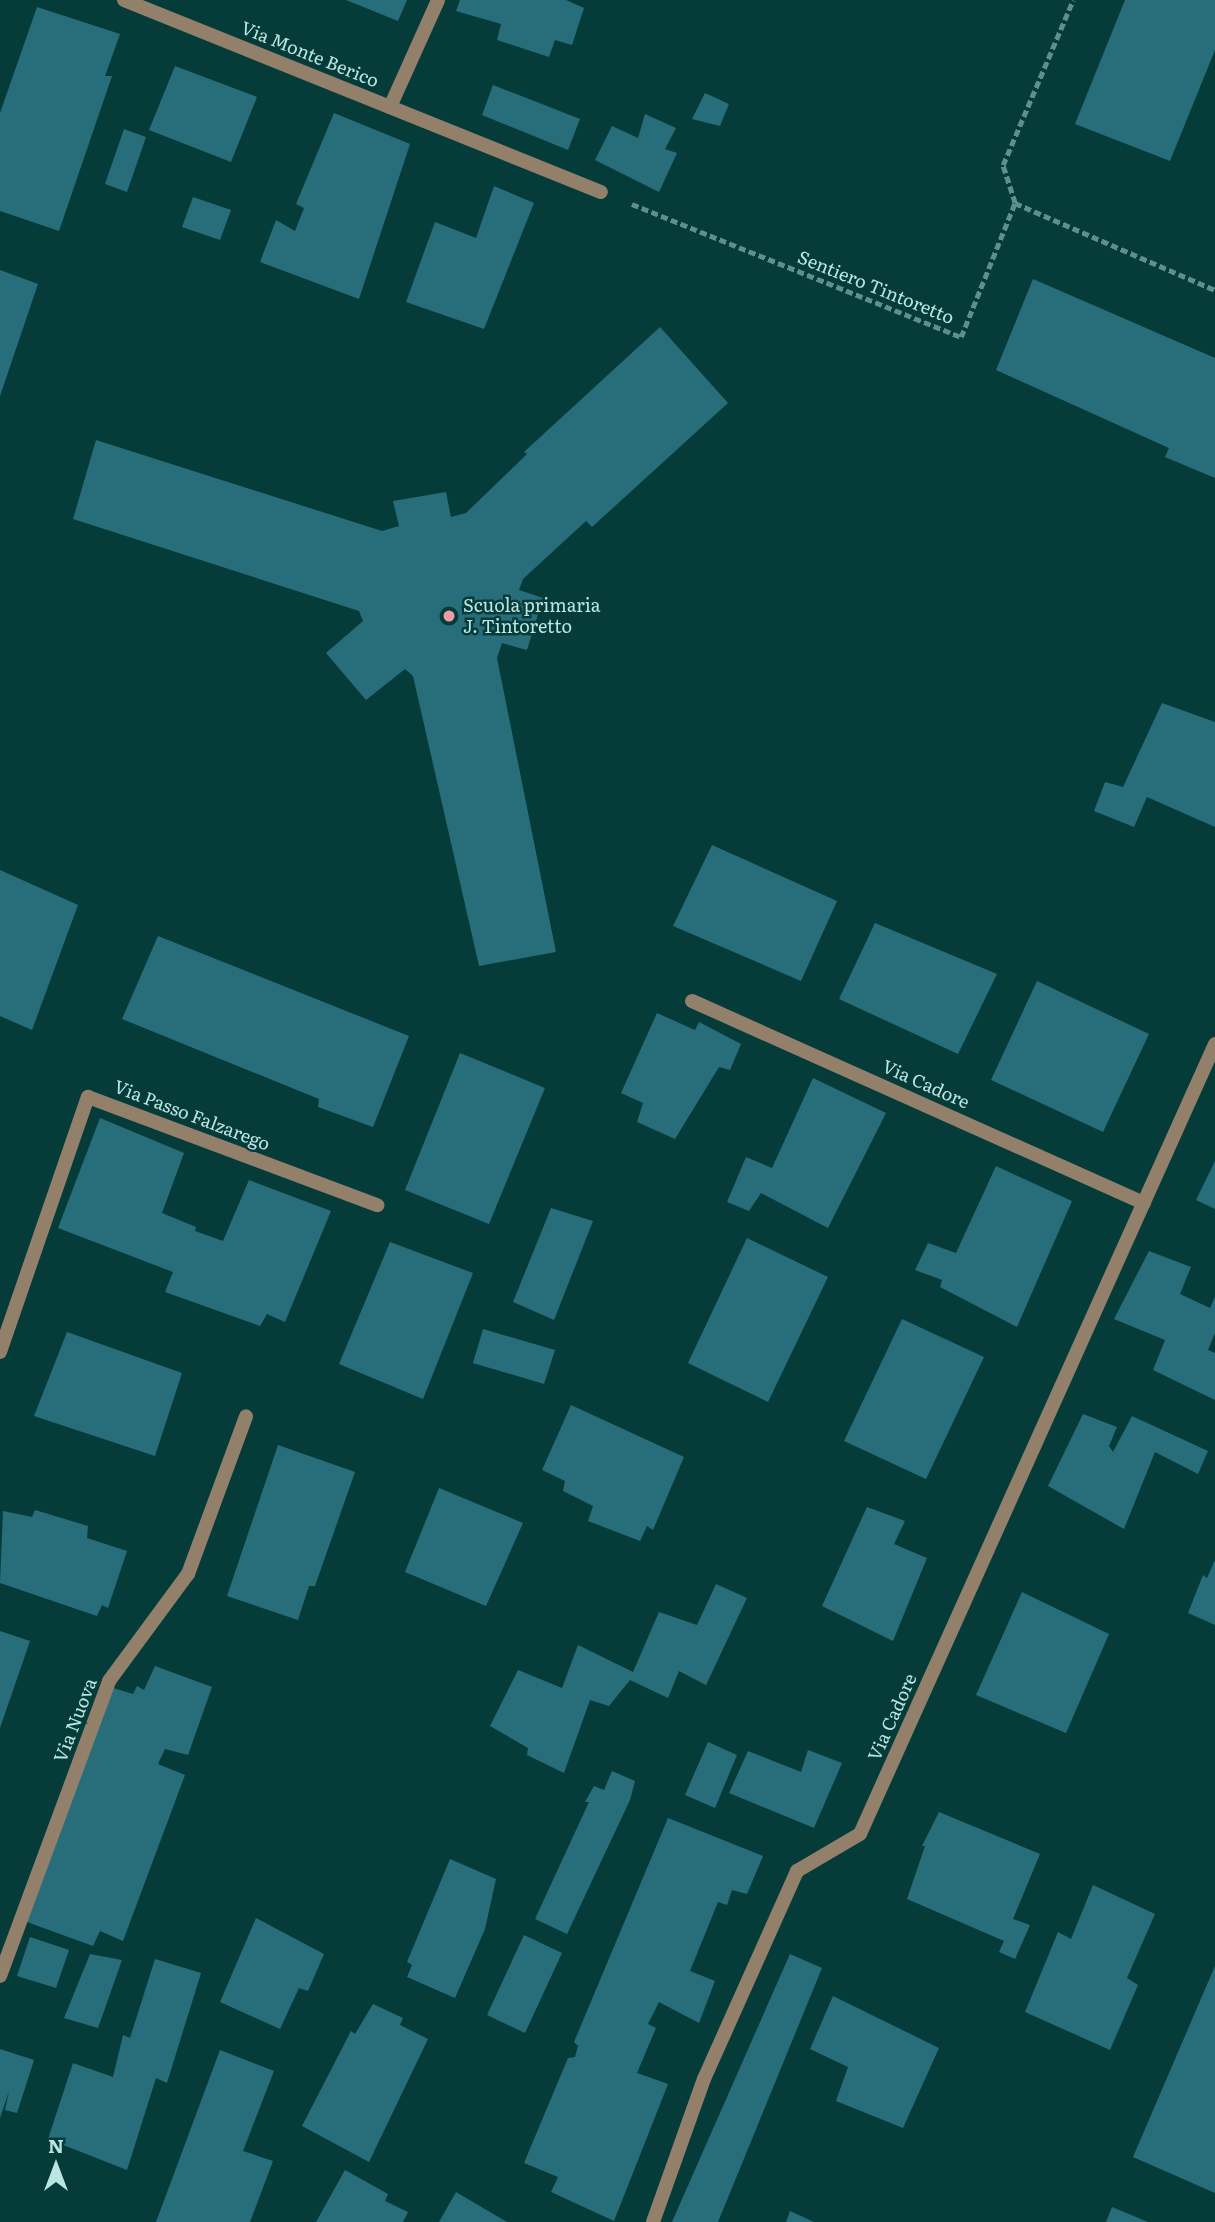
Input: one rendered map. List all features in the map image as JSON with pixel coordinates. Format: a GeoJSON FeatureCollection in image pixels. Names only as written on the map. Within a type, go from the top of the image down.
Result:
{"type":"FeatureCollection","features":[{"type":"Feature","properties":{"kind":"street","name":"Via Monte Berico"},"geometry":{"type":"LineString","coordinates":[[390,107],[438,0]]}},
{"type":"Feature","properties":{"kind":"street","name":"Via Monte Berico"},"geometry":{"type":"LineString","coordinates":[[134,2],[601,192]]}},
{"type":"Feature","properties":{"kind":"street","name":"Via Cadore"},"geometry":{"type":"LineString","coordinates":[[692,1001],[1144,1203]]}},
{"type":"Feature","properties":{"kind":"street","name":"Via Cadore"},"geometry":{"type":"LineString","coordinates":[[653,2222],[704,2079],[797,1871],[860,1834],[1215,1044]]}},
{"type":"Feature","properties":{"kind":"street","name":"Via Passo Falzarego"},"geometry":{"type":"LineString","coordinates":[[0,1352],[88,1097],[377,1205]]}},
{"type":"Feature","properties":{"kind":"street","name":"Via Nuova"},"geometry":{"type":"LineString","coordinates":[[0,1976],[109,1681],[188,1574],[246,1416]]}},
{"type":"Feature","properties":{"kind":"path"},"geometry":{"type":"LineString","coordinates":[[1073,0],[1003,165],[1015,203],[1215,290]]}},
{"type":"Feature","properties":{"kind":"path","name":"Sentiero Tintoretto"},"geometry":{"type":"LineString","coordinates":[[601,192],[961,337],[1015,203]]}},
{"type":"Feature","properties":{"kind":"building"},"geometry":{"type":"Polygon","coordinates":[[[346,0],[407,0],[398,21],[346,0]]]}},
{"type":"Feature","properties":{"kind":"building"},"geometry":{"type":"Polygon","coordinates":[[[460,0],[566,0],[584,8],[572,45],[555,40],[549,57],[497,40],[501,24],[456,11],[460,0]]]}},
{"type":"Feature","properties":{"kind":"building"},"geometry":{"type":"Polygon","coordinates":[[[1125,0],[1215,0],[1215,50],[1170,161],[1075,124],[1125,0]]]}},
{"type":"Feature","properties":{"kind":"building"},"geometry":{"type":"Polygon","coordinates":[[[37,7],[120,34],[105,76],[112,76],[59,231],[0,211],[0,113],[37,7]]]}},
{"type":"Feature","properties":{"kind":"building"},"geometry":{"type":"Polygon","coordinates":[[[175,66],[257,97],[231,162],[149,130],[175,66]]]}},
{"type":"Feature","properties":{"kind":"building"},"geometry":{"type":"Polygon","coordinates":[[[493,85],[580,119],[568,150],[482,115],[493,85]]]}},
{"type":"Feature","properties":{"kind":"building"},"geometry":{"type":"Polygon","coordinates":[[[705,93],[729,104],[720,126],[692,119],[705,93]]]}},
{"type":"Feature","properties":{"kind":"building"},"geometry":{"type":"Polygon","coordinates":[[[334,113],[410,144],[359,299],[260,262],[276,220],[295,231],[304,208],[296,204],[334,113]]]}},
{"type":"Feature","properties":{"kind":"building"},"geometry":{"type":"Polygon","coordinates":[[[645,114],[676,128],[665,149],[677,153],[659,192],[595,160],[612,126],[638,138],[645,114]]]}},
{"type":"Feature","properties":{"kind":"building"},"geometry":{"type":"Polygon","coordinates":[[[124,129],[146,137],[127,192],[105,184],[124,129]]]}},
{"type":"Feature","properties":{"kind":"building"},"geometry":{"type":"Polygon","coordinates":[[[494,186],[534,203],[484,329],[406,302],[435,222],[476,238],[494,186]]]}},
{"type":"Feature","properties":{"kind":"building"},"geometry":{"type":"Polygon","coordinates":[[[193,197],[231,210],[220,240],[182,227],[193,197]]]}},
{"type":"Feature","properties":{"kind":"building"},"geometry":{"type":"Polygon","coordinates":[[[0,270],[38,284],[0,396],[0,270]]]}},
{"type":"Feature","properties":{"kind":"building"},"geometry":{"type":"Polygon","coordinates":[[[1033,279],[1215,358],[1215,478],[1165,457],[1169,448],[996,370],[1033,279]]]}},
{"type":"Feature","properties":{"kind":"building"},"geometry":{"type":"Polygon","coordinates":[[[660,327],[728,403],[592,527],[586,521],[523,579],[519,590],[543,598],[527,650],[502,643],[497,658],[556,952],[479,966],[413,676],[405,669],[366,700],[326,653],[363,621],[359,611],[73,519],[96,440],[382,531],[399,526],[393,501],[446,492],[451,517],[466,513],[527,454],[524,452],[660,327]]]}},
{"type":"Feature","properties":{"kind":"building"},"geometry":{"type":"Polygon","coordinates":[[[1162,703],[1215,722],[1215,827],[1147,797],[1134,827],[1094,811],[1105,782],[1123,787],[1162,703]]]}},
{"type":"Feature","properties":{"kind":"building"},"geometry":{"type":"Polygon","coordinates":[[[712,845],[837,901],[801,981],[673,926],[712,845]]]}},
{"type":"Feature","properties":{"kind":"building"},"geometry":{"type":"Polygon","coordinates":[[[0,870],[78,905],[32,1030],[0,1016],[0,870]]]}},
{"type":"Feature","properties":{"kind":"building"},"geometry":{"type":"Polygon","coordinates":[[[875,923],[997,974],[958,1054],[839,999],[875,923]]]}},
{"type":"Feature","properties":{"kind":"building"},"geometry":{"type":"Polygon","coordinates":[[[158,936],[409,1036],[373,1127],[318,1107],[319,1099],[122,1019],[158,936]]]}},
{"type":"Feature","properties":{"kind":"building"},"geometry":{"type":"Polygon","coordinates":[[[1037,981],[1149,1034],[1103,1132],[991,1080],[1037,981]]]}},
{"type":"Feature","properties":{"kind":"building"},"geometry":{"type":"Polygon","coordinates":[[[657,1013],[695,1030],[699,1022],[741,1044],[730,1070],[719,1067],[675,1139],[637,1122],[643,1103],[621,1093],[657,1013]]]}},
{"type":"Feature","properties":{"kind":"building"},"geometry":{"type":"Polygon","coordinates":[[[460,1053],[545,1088],[489,1224],[405,1190],[460,1053]]]}},
{"type":"Feature","properties":{"kind":"building"},"geometry":{"type":"Polygon","coordinates":[[[813,1078],[886,1113],[828,1228],[761,1193],[749,1211],[727,1202],[746,1157],[772,1168],[813,1078]]]}},
{"type":"Feature","properties":{"kind":"building"},"geometry":{"type":"Polygon","coordinates":[[[100,1118],[184,1153],[162,1213],[196,1227],[195,1231],[223,1241],[249,1180],[331,1211],[285,1322],[267,1314],[260,1326],[165,1292],[173,1272],[58,1228],[100,1118]]]}},
{"type":"Feature","properties":{"kind":"building"},"geometry":{"type":"Polygon","coordinates":[[[1215,1161],[1215,1209],[1196,1200],[1215,1161]]]}},
{"type":"Feature","properties":{"kind":"building"},"geometry":{"type":"Polygon","coordinates":[[[996,1166],[1072,1201],[1017,1327],[940,1287],[942,1280],[915,1270],[928,1243],[956,1253],[996,1166]]]}},
{"type":"Feature","properties":{"kind":"building"},"geometry":{"type":"Polygon","coordinates":[[[551,1208],[593,1221],[554,1320],[513,1302],[551,1208]]]}},
{"type":"Feature","properties":{"kind":"building"},"geometry":{"type":"Polygon","coordinates":[[[747,1238],[828,1277],[768,1402],[688,1363],[747,1238]]]}},
{"type":"Feature","properties":{"kind":"building"},"geometry":{"type":"Polygon","coordinates":[[[390,1242],[473,1273],[423,1399],[339,1364],[390,1242]]]}},
{"type":"Feature","properties":{"kind":"building"},"geometry":{"type":"Polygon","coordinates":[[[1149,1251],[1191,1267],[1180,1294],[1210,1308],[1215,1297],[1215,1333],[1208,1350],[1215,1353],[1215,1400],[1153,1370],[1165,1340],[1114,1319],[1149,1251]]]}},
{"type":"Feature","properties":{"kind":"building"},"geometry":{"type":"Polygon","coordinates":[[[902,1319],[984,1357],[926,1479],[844,1441],[902,1319]]]}},
{"type":"Feature","properties":{"kind":"building"},"geometry":{"type":"Polygon","coordinates":[[[483,1329],[555,1350],[544,1384],[473,1363],[483,1329]]]}},
{"type":"Feature","properties":{"kind":"building"},"geometry":{"type":"Polygon","coordinates":[[[67,1332],[182,1373],[155,1456],[34,1416],[67,1332]]]}},
{"type":"Feature","properties":{"kind":"building"},"geometry":{"type":"Polygon","coordinates":[[[571,1405],[684,1457],[653,1530],[647,1526],[640,1541],[588,1521],[593,1506],[563,1491],[565,1481],[542,1470],[571,1405]]]}},
{"type":"Feature","properties":{"kind":"building"},"geometry":{"type":"Polygon","coordinates":[[[1083,1414],[1117,1427],[1109,1446],[1113,1452],[1132,1416],[1208,1451],[1198,1474],[1155,1452],[1124,1529],[1048,1486],[1083,1414]]]}},
{"type":"Feature","properties":{"kind":"building"},"geometry":{"type":"Polygon","coordinates":[[[278,1445],[355,1472],[315,1586],[309,1586],[298,1620],[227,1596],[278,1445]]]}},
{"type":"Feature","properties":{"kind":"building"},"geometry":{"type":"Polygon","coordinates":[[[439,1488],[523,1523],[486,1606],[405,1572],[439,1488]]]}},
{"type":"Feature","properties":{"kind":"building"},"geometry":{"type":"Polygon","coordinates":[[[867,1507],[905,1521],[894,1544],[927,1558],[893,1641],[822,1606],[867,1507]]]}},
{"type":"Feature","properties":{"kind":"building"},"geometry":{"type":"Polygon","coordinates":[[[35,1510],[88,1526],[87,1538],[127,1551],[108,1608],[102,1605],[97,1616],[0,1583],[3,1511],[32,1517],[35,1510]]]}},
{"type":"Feature","properties":{"kind":"building"},"geometry":{"type":"Polygon","coordinates":[[[1215,1560],[1215,1625],[1188,1613],[1203,1575],[1207,1578],[1215,1560]]]}},
{"type":"Feature","properties":{"kind":"building"},"geometry":{"type":"Polygon","coordinates":[[[716,1584],[747,1598],[706,1685],[679,1671],[668,1698],[630,1680],[609,1706],[590,1700],[564,1773],[527,1755],[528,1748],[490,1726],[518,1670],[562,1688],[578,1645],[633,1672],[659,1612],[697,1625],[716,1584]]]}},
{"type":"Feature","properties":{"kind":"building"},"geometry":{"type":"Polygon","coordinates":[[[1022,1592],[1109,1634],[1066,1733],[976,1695],[1022,1592]]]}},
{"type":"Feature","properties":{"kind":"building"},"geometry":{"type":"Polygon","coordinates":[[[0,1631],[30,1641],[0,1728],[0,1631]]]}},
{"type":"Feature","properties":{"kind":"building"},"geometry":{"type":"Polygon","coordinates":[[[155,1666],[212,1687],[188,1755],[165,1749],[158,1764],[185,1775],[123,1941],[100,1931],[93,1946],[27,1922],[110,1687],[133,1694],[137,1686],[144,1690],[155,1666]]]}},
{"type":"Feature","properties":{"kind":"building"},"geometry":{"type":"Polygon","coordinates":[[[708,1742],[737,1755],[715,1808],[685,1795],[708,1742]]]}},
{"type":"Feature","properties":{"kind":"building"},"geometry":{"type":"Polygon","coordinates":[[[808,1750],[842,1763],[814,1828],[729,1793],[748,1751],[801,1772],[808,1750]]]}},
{"type":"Feature","properties":{"kind":"building"},"geometry":{"type":"Polygon","coordinates":[[[612,1771],[635,1781],[630,1800],[567,1934],[535,1919],[589,1802],[585,1802],[594,1786],[604,1790],[612,1771]]]}},
{"type":"Feature","properties":{"kind":"building"},"geometry":{"type":"Polygon","coordinates":[[[939,1812],[1040,1854],[1013,1919],[1030,1925],[1015,1959],[999,1952],[1004,1941],[907,1899],[925,1846],[922,1846],[939,1812]]]}},
{"type":"Feature","properties":{"kind":"building"},"geometry":{"type":"Polygon","coordinates":[[[668,1818],[763,1856],[747,1894],[732,1890],[727,1905],[718,1902],[690,1971],[715,1981],[699,2023],[659,2002],[648,2024],[656,2028],[637,2073],[668,2084],[614,2221],[551,2192],[558,2177],[524,2163],[568,2058],[575,2057],[578,2046],[574,2042],[668,1818]]]}},
{"type":"Feature","properties":{"kind":"building"},"geometry":{"type":"Polygon","coordinates":[[[450,1859],[496,1879],[485,1929],[455,1998],[407,1977],[412,1965],[407,1962],[450,1859]]]}},
{"type":"Feature","properties":{"kind":"building"},"geometry":{"type":"Polygon","coordinates":[[[1093,1885],[1155,1914],[1127,1978],[1138,1985],[1110,2050],[1025,2012],[1058,1932],[1071,1939],[1093,1885]]]}},
{"type":"Feature","properties":{"kind":"building"},"geometry":{"type":"Polygon","coordinates":[[[256,1918],[324,1954],[308,1991],[299,1988],[280,2029],[220,2002],[256,1918]]]}},
{"type":"Feature","properties":{"kind":"building"},"geometry":{"type":"Polygon","coordinates":[[[524,1935],[562,1953],[525,2033],[487,2015],[524,1935]]]}},
{"type":"Feature","properties":{"kind":"building"},"geometry":{"type":"Polygon","coordinates":[[[30,1937],[69,1950],[56,1988],[17,1976],[30,1937]]]}},
{"type":"Feature","properties":{"kind":"building"},"geometry":{"type":"Polygon","coordinates":[[[90,1954],[122,1960],[98,2028],[64,2018],[90,1954]]]}},
{"type":"Feature","properties":{"kind":"building"},"geometry":{"type":"Polygon","coordinates":[[[790,1954],[822,1968],[718,2222],[672,2222],[790,1954]]]}},
{"type":"Feature","properties":{"kind":"building"},"geometry":{"type":"Polygon","coordinates":[[[155,1959],[201,1973],[167,2083],[156,2078],[127,2170],[48,2139],[73,2063],[113,2077],[123,2035],[130,2038],[155,1959]]]}},
{"type":"Feature","properties":{"kind":"building"},"geometry":{"type":"Polygon","coordinates":[[[1215,1966],[1215,2193],[1133,2157],[1215,1966]]]}},
{"type":"Feature","properties":{"kind":"building"},"geometry":{"type":"Polygon","coordinates":[[[833,1996],[939,2048],[903,2128],[836,2101],[848,2067],[810,2049],[833,1996]]]}},
{"type":"Feature","properties":{"kind":"building"},"geometry":{"type":"Polygon","coordinates":[[[373,2004],[403,2018],[400,2025],[428,2039],[369,2162],[302,2126],[351,2031],[355,2034],[373,2004]]]}},
{"type":"Feature","properties":{"kind":"building"},"geometry":{"type":"Polygon","coordinates":[[[0,2049],[34,2060],[17,2113],[5,2110],[9,2091],[0,2118],[0,2049]]]}},
{"type":"Feature","properties":{"kind":"building"},"geometry":{"type":"Polygon","coordinates":[[[220,2050],[274,2071],[243,2151],[273,2161],[250,2222],[156,2222],[220,2050]]]}},
{"type":"Feature","properties":{"kind":"building"},"geometry":{"type":"Polygon","coordinates":[[[345,2170],[388,2194],[385,2201],[408,2212],[403,2222],[316,2222],[345,2170]]]}},
{"type":"Feature","properties":{"kind":"building"},"geometry":{"type":"Polygon","coordinates":[[[456,2192],[507,2222],[439,2222],[456,2192]]]}},
{"type":"Feature","properties":{"kind":"building"},"geometry":{"type":"Polygon","coordinates":[[[1112,2207],[1148,2222],[1106,2222],[1112,2207]]]}},
{"type":"Feature","properties":{"kind":"building"},"geometry":{"type":"Polygon","coordinates":[[[790,2211],[814,2222],[786,2222],[790,2211]]]}},
{"type":"Feature","properties":{"kind":"place","name":"Scuola primaria J. Tintoretto"},"geometry":{"type":"Point","coordinates":[449,616]}}]}
